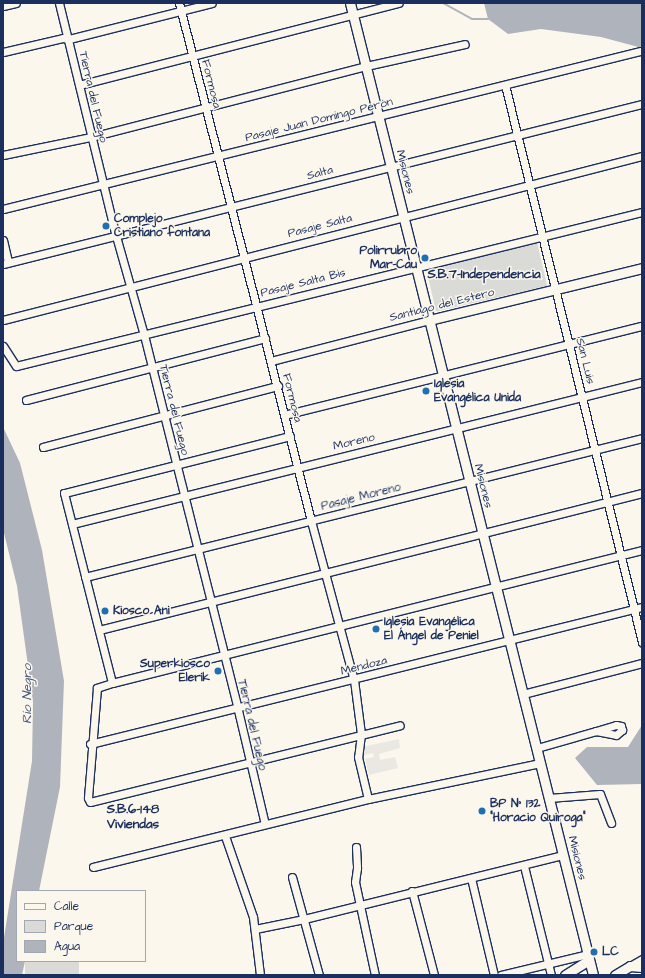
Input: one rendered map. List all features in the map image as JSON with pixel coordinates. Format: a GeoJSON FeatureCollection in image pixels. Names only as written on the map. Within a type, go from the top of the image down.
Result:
{"type":"FeatureCollection","features":[{"type":"Feature","properties":{"kind":"street"},"geometry":{"type":"LineString","coordinates":[[3,6],[16,3]]}},
{"type":"Feature","properties":{"kind":"street","name":"Tierra del Fuego"},"geometry":{"type":"LineString","coordinates":[[59,3],[116,236],[144,335],[265,824]]}},
{"type":"Feature","properties":{"kind":"street","name":"Formosa"},"geometry":{"type":"LineString","coordinates":[[179,3],[278,386],[297,467],[354,680],[361,734],[358,757],[368,799]]}},
{"type":"Feature","properties":{"kind":"street"},"geometry":{"type":"LineString","coordinates":[[3,52],[63,38],[69,39],[212,3]]}},
{"type":"Feature","properties":{"kind":"street","name":"Misiones"},"geometry":{"type":"LineString","coordinates":[[350,3],[593,975]]}},
{"type":"Feature","properties":{"kind":"street"},"geometry":{"type":"LineString","coordinates":[[79,85],[399,3]]}},
{"type":"Feature","properties":{"kind":"street"},"geometry":{"type":"LineString","coordinates":[[3,155],[91,137],[206,106],[366,66],[465,44]]}},
{"type":"Feature","properties":{"kind":"street","name":"Pasaje Juan Domingo Perón"},"geometry":{"type":"LineString","coordinates":[[3,209],[218,157],[640,51]]}},
{"type":"Feature","properties":{"kind":"street","name":"San Luis"},"geometry":{"type":"LineString","coordinates":[[505,85],[531,185],[555,290],[622,555],[642,642]]}},
{"type":"Feature","properties":{"kind":"street","name":"Salta"},"geometry":{"type":"LineString","coordinates":[[6,263],[642,104]]}},
{"type":"Feature","properties":{"kind":"street","name":"Pasaje Salta"},"geometry":{"type":"LineString","coordinates":[[3,320],[130,286],[642,156]]}},
{"type":"Feature","properties":{"kind":"street","name":"Pasaje Salta Bis"},"geometry":{"type":"LineString","coordinates":[[3,346],[16,366],[542,235],[642,212]]}},
{"type":"Feature","properties":{"kind":"street"},"geometry":{"type":"LineString","coordinates":[[3,240],[6,263]]}},
{"type":"Feature","properties":{"kind":"street","name":"Santiago del Estero"},"geometry":{"type":"LineString","coordinates":[[271,361],[642,268]]}},
{"type":"Feature","properties":{"kind":"street"},"geometry":{"type":"LineString","coordinates":[[284,415],[642,326]]}},
{"type":"Feature","properties":{"kind":"street"},"geometry":{"type":"LineString","coordinates":[[26,400],[265,338]]}},
{"type":"Feature","properties":{"kind":"street","name":"Moreno"},"geometry":{"type":"LineString","coordinates":[[72,524],[184,497],[297,467],[457,430],[642,382]]}},
{"type":"Feature","properties":{"kind":"street"},"geometry":{"type":"LineString","coordinates":[[43,447],[278,386]]}},
{"type":"Feature","properties":{"kind":"street"},"geometry":{"type":"LineString","coordinates":[[112,683],[64,493],[290,436]]}},
{"type":"Feature","properties":{"kind":"street","name":"Pasaje Moreno"},"geometry":{"type":"LineString","coordinates":[[85,577],[642,438]]}},
{"type":"Feature","properties":{"kind":"street"},"geometry":{"type":"LineString","coordinates":[[99,630],[325,575],[642,493]]}},
{"type":"Feature","properties":{"kind":"street"},"geometry":{"type":"LineString","coordinates":[[400,725],[90,802],[87,789],[90,744],[97,688],[642,550]]}},
{"type":"Feature","properties":{"kind":"street","name":"Mendoza"},"geometry":{"type":"LineString","coordinates":[[90,744],[237,706],[354,680],[642,607]]}},
{"type":"Feature","properties":{"kind":"street"},"geometry":{"type":"LineString","coordinates":[[523,694],[642,663]]}},
{"type":"Feature","properties":{"kind":"street"},"geometry":{"type":"LineString","coordinates":[[537,748],[596,730]]}},
{"type":"Feature","properties":{"kind":"street"},"geometry":{"type":"LineString","coordinates":[[93,867],[226,836],[265,824],[368,799],[540,763]]}},
{"type":"Feature","properties":{"kind":"street"},"geometry":{"type":"LineString","coordinates":[[549,798],[600,794],[611,823]]}},
{"type":"Feature","properties":{"kind":"street"},"geometry":{"type":"LineString","coordinates":[[226,836],[255,929],[260,975]]}},
{"type":"Feature","properties":{"kind":"street"},"geometry":{"type":"LineString","coordinates":[[356,847],[357,868],[355,882],[375,975]]}},
{"type":"Feature","properties":{"kind":"street"},"geometry":{"type":"LineString","coordinates":[[255,929],[304,920],[412,891],[524,866],[564,855]]}},
{"type":"Feature","properties":{"kind":"street"},"geometry":{"type":"LineString","coordinates":[[524,866],[551,975]]}},
{"type":"Feature","properties":{"kind":"street"},"geometry":{"type":"LineString","coordinates":[[292,877],[319,975]]}},
{"type":"Feature","properties":{"kind":"street"},"geometry":{"type":"LineString","coordinates":[[470,878],[494,975]]}},
{"type":"Feature","properties":{"kind":"street"},"geometry":{"type":"LineString","coordinates":[[412,891],[434,975]]}},
{"type":"Feature","properties":{"kind":"street"},"geometry":{"type":"LineString","coordinates":[[501,975],[589,957]]}},
{"type":"Feature","properties":{"kind":"street"},"geometry":{"type":"LineString","coordinates":[[565,975],[589,957]]}},
{"type":"Feature","properties":{"kind":"street"},"geometry":{"type":"LineString","coordinates":[[615,975],[642,959]]}},
{"type":"Feature","properties":{"kind":"street"},"geometry":{"type":"LineString","coordinates":[[630,966],[642,967]]}},
{"type":"Feature","properties":{"kind":"shaded area"},"geometry":{"type":"Polygon","coordinates":[[[399,739],[400,748],[379,754],[380,760],[395,757],[398,768],[369,775],[365,759],[374,757],[373,753],[364,755],[362,747],[399,739]]]}},
{"type":"Feature","properties":{"kind":"green space"},"geometry":{"type":"Polygon","coordinates":[[[537,242],[547,286],[436,311],[426,268],[537,242]]]}},
{"type":"Feature","properties":{"kind":"green space"},"geometry":{"type":"Polygon","coordinates":[[[25,962],[79,962],[79,975],[25,975],[25,962]]]}},
{"type":"Feature","properties":{"kind":"water"},"geometry":{"type":"Polygon","coordinates":[[[484,3],[642,3],[642,48],[601,37],[541,29],[508,34],[488,19],[484,3]]]}},
{"type":"Feature","properties":{"kind":"water"},"geometry":{"type":"Polygon","coordinates":[[[3,427],[20,463],[42,550],[64,681],[60,787],[39,890],[16,890],[16,962],[25,962],[22,975],[3,975],[3,944],[32,761],[33,702],[17,586],[3,529],[3,427]]]}},
{"type":"Feature","properties":{"kind":"water"},"geometry":{"type":"Polygon","coordinates":[[[642,725],[642,784],[597,785],[575,758],[587,747],[628,747],[642,725]]]}},
{"type":"Feature","properties":{"kind":"waterway"},"geometry":{"type":"LineString","coordinates":[[443,3],[472,19],[488,19]]}},
{"type":"Feature","properties":{"kind":"place","name":"Complejo Cristiano fontana"},"geometry":{"type":"Point","coordinates":[106,226]}},
{"type":"Feature","properties":{"kind":"place","name":"Polirrubro Mar-Cau"},"geometry":{"type":"Point","coordinates":[425,258]}},
{"type":"Feature","properties":{"kind":"place","name":"Iglesia Evangélica Unida"},"geometry":{"type":"Point","coordinates":[426,391]}},
{"type":"Feature","properties":{"kind":"place","name":"Kiosco Ani"},"geometry":{"type":"Point","coordinates":[105,611]}},
{"type":"Feature","properties":{"kind":"place","name":"Iglesia Evangélica El Ángel de Peniel"},"geometry":{"type":"Point","coordinates":[376,629]}},
{"type":"Feature","properties":{"kind":"place","name":"Superkiosco Elerik"},"geometry":{"type":"Point","coordinates":[218,671]}},
{"type":"Feature","properties":{"kind":"place","name":"BP N° 132 \"Horacio Quiroga\""},"geometry":{"type":"Point","coordinates":[482,811]}},
{"type":"Feature","properties":{"kind":"place","name":"LC"},"geometry":{"type":"Point","coordinates":[594,952]}},
{"type":"Feature","properties":{"kind":"district","name":"S.B.7-Independencia"},"geometry":{"type":"Point","coordinates":[484,274]}},
{"type":"Feature","properties":{"kind":"district","name":"S.B.6-148 Viviendas"},"geometry":{"type":"Point","coordinates":[133,818]}},
{"type":"Feature","properties":{"kind":"water label","name":"Río Negro"},"geometry":{"type":"Point","coordinates":[27,694]}}]}
